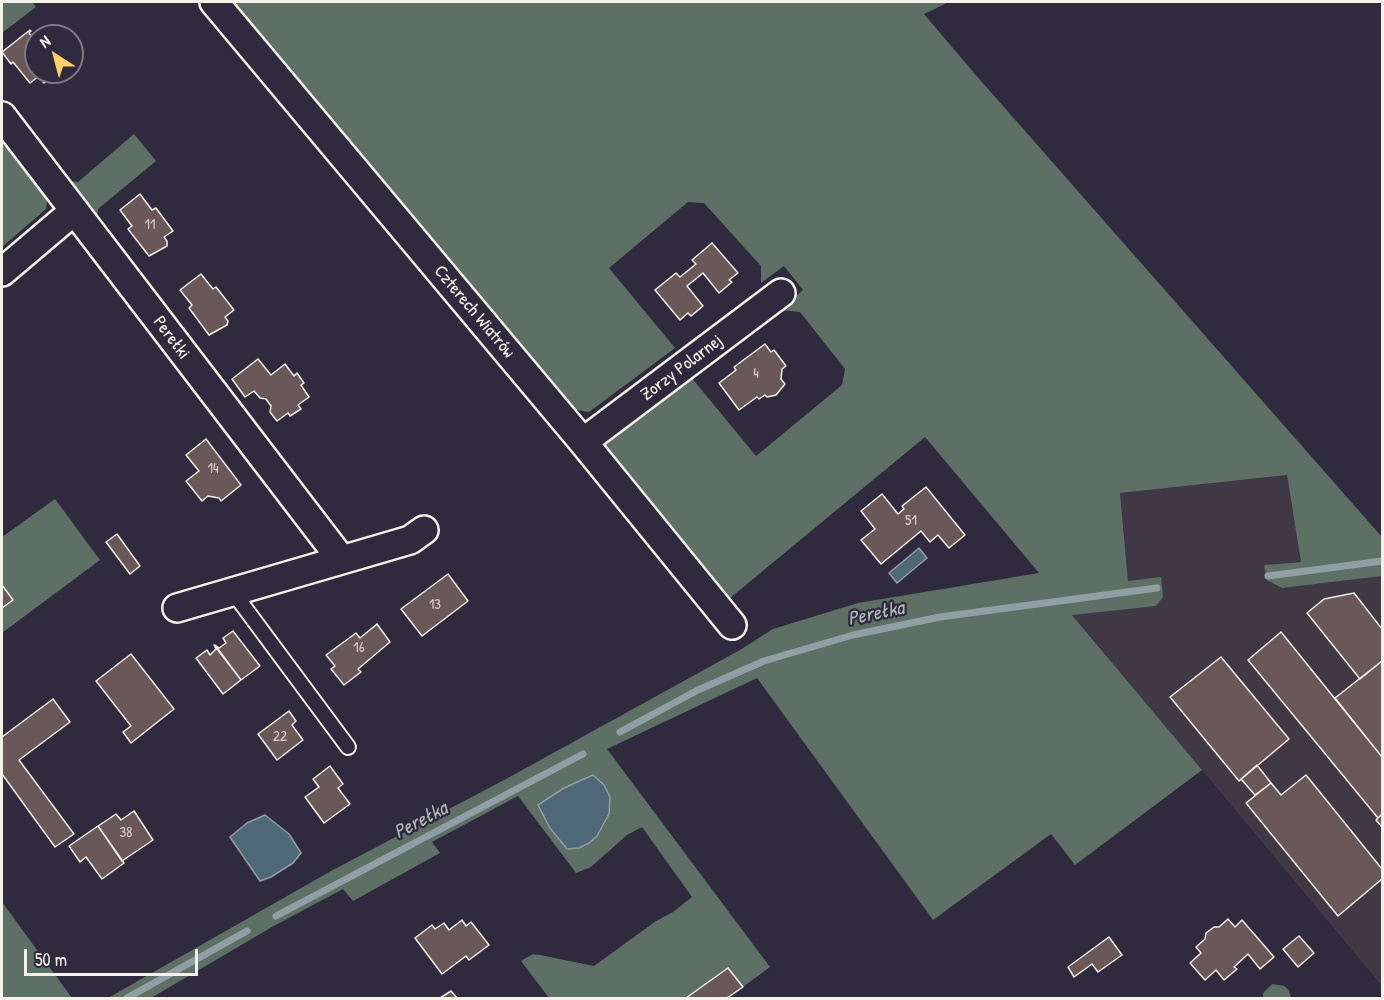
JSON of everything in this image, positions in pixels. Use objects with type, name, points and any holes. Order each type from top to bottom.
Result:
[{"type":"street","name":"Czterech Wiatrów","points":[[214,2],[583,442],[732,625]]},
{"type":"street","name":"Perełki","points":[[2,116],[341,559]]},
{"type":"street","points":[[2,272],[74,211]]},
{"type":"street","name":"Zorzy Polarnej","points":[[583,442],[781,293]]},
{"type":"street","points":[[177,608],[410,540],[424,531]]},
{"type":"lane","points":[[234,592],[348,747]]},
{"type":"shaded area","points":[[1287,475],[1301,562],[1264,565],[1282,588],[1382,576],[1382,986],[1072,614],[1156,606],[1128,581],[1120,493]]},
{"type":"green space","points":[[2,2],[32,2],[36,7],[2,33]]},
{"type":"green space","points":[[223,2],[949,2],[924,14],[1382,537],[1382,576],[1282,588],[1267,580],[1264,565],[1301,562],[1287,475],[1120,493],[1128,581],[1161,577],[1163,597],[1156,606],[1072,615],[1202,770],[1075,865],[1051,834],[933,920],[757,678],[607,749],[770,967],[743,987],[728,968],[686,998],[549,998],[521,961],[533,954],[594,966],[692,897],[642,827],[627,835],[591,867],[576,873],[518,796],[432,842],[440,853],[353,901],[343,889],[272,927],[151,998],[108,998],[331,871],[506,779],[740,650],[773,629],[858,603],[1039,573],[925,437],[724,603],[602,452],[604,442],[691,377],[756,456],[842,385],[845,369],[800,312],[780,310],[803,290],[784,266],[761,283],[761,266],[704,203],[688,202],[609,268],[675,348],[589,412],[563,408]]},
{"type":"green space","points":[[2,133],[48,194],[46,209],[2,247]]},
{"type":"green space","points":[[134,134],[156,161],[98,209],[98,219],[64,180],[78,182]]},
{"type":"green space","points":[[55,499],[100,560],[2,633],[2,537]]},
{"type":"green space","points":[[2,902],[72,998],[2,998]]},
{"type":"green space","points":[[1272,984],[1284,986],[1289,990],[1291,998],[1263,998],[1263,993]]},
{"type":"water","points":[[919,548],[927,558],[897,583],[889,573]]},
{"type":"water","points":[[593,775],[604,785],[610,797],[609,814],[597,836],[589,843],[579,848],[567,849],[550,828],[538,805],[564,788]]},
{"type":"water","points":[[265,815],[289,834],[301,853],[293,863],[260,881],[230,837],[247,823]]},
{"type":"building","points":[[24,35],[24,76],[13,62],[11,64],[2,52]]},
{"type":"building","points":[[140,194],[152,210],[156,208],[173,231],[164,237],[167,246],[149,256],[128,229],[132,226],[120,210]]},
{"type":"building","points":[[712,243],[738,273],[729,280],[732,282],[719,293],[703,273],[687,286],[703,306],[691,316],[688,313],[680,320],[655,290],[676,273],[680,277],[696,264],[692,260]]},
{"type":"building","points":[[201,274],[213,289],[216,287],[234,310],[225,317],[228,321],[227,325],[209,335],[189,308],[192,305],[180,290]]},
{"type":"building","points":[[765,344],[771,352],[774,350],[786,366],[782,369],[781,379],[785,384],[776,395],[767,397],[765,395],[759,399],[757,397],[739,410],[719,383],[736,370],[734,367]]},
{"type":"building","points":[[258,359],[271,375],[285,364],[294,376],[297,373],[309,397],[298,405],[301,409],[290,416],[288,413],[277,421],[270,412],[271,406],[266,399],[260,398],[254,391],[245,397],[232,379]]},
{"type":"building","points":[[206,439],[241,485],[221,501],[219,498],[208,496],[202,501],[186,481],[199,471],[186,455]]},
{"type":"building","points":[[926,487],[965,535],[949,548],[938,535],[930,542],[921,531],[881,564],[861,540],[875,529],[861,511],[882,494],[898,514],[904,509],[902,506]]},
{"type":"building","points":[[117,534],[140,566],[130,574],[106,542]]},
{"type":"building","points":[[448,574],[468,601],[422,636],[401,609]]},
{"type":"building","points":[[2,585],[13,600],[2,608]]},
{"type":"building","points":[[1354,593],[1382,629],[1382,661],[1360,679],[1307,613],[1324,599]]},
{"type":"building","points":[[377,624],[390,642],[358,669],[361,672],[344,685],[331,669],[335,666],[326,655],[356,633],[360,638]]},
{"type":"building","points":[[233,631],[260,666],[241,680],[215,645],[219,648],[226,643],[223,638]]},
{"type":"building","points":[[1281,632],[1382,757],[1382,814],[1378,818],[1248,660]]},
{"type":"building","points":[[214,645],[241,680],[223,694],[196,658],[207,650],[210,655],[216,649]]},
{"type":"building","points":[[131,654],[174,709],[131,743],[123,732],[131,726],[96,681]]},
{"type":"building","points":[[1221,657],[1289,739],[1239,781],[1170,697]]},
{"type":"building","points":[[1382,661],[1382,757],[1335,698]]},
{"type":"building","points":[[53,699],[70,722],[19,760],[74,834],[55,847],[2,774],[2,737]]},
{"type":"building","points":[[289,711],[296,721],[292,725],[303,740],[277,760],[258,734]]},
{"type":"building","points":[[1257,765],[1271,783],[1255,795],[1241,779]]},
{"type":"building","points":[[330,766],[343,784],[338,788],[350,804],[324,823],[305,797],[319,787],[313,779]]},
{"type":"building","points":[[1306,775],[1382,869],[1382,879],[1338,916],[1246,803],[1271,783],[1281,795]]},
{"type":"building","points":[[134,811],[153,840],[122,861],[98,826],[116,814],[121,820]]},
{"type":"building","points":[[1382,814],[1382,827],[1376,820]]},
{"type":"building","points":[[98,826],[124,863],[102,879],[86,857],[80,862],[69,846]]},
{"type":"building","points":[[1228,919],[1235,927],[1242,920],[1274,957],[1260,969],[1248,954],[1234,967],[1237,969],[1224,980],[1216,970],[1205,980],[1190,963],[1201,953],[1196,947],[1205,939],[1206,933],[1214,927],[1219,927]]},
{"type":"building","points":[[462,920],[466,926],[471,922],[489,945],[469,960],[466,956],[442,974],[415,938],[432,925],[435,929],[444,923],[449,930]]},
{"type":"building","points":[[1299,936],[1314,953],[1298,967],[1283,949]]},
{"type":"building","points":[[1109,937],[1122,955],[1098,972],[1092,964],[1074,977],[1068,967]]},
{"type":"building","points":[[728,968],[743,987],[727,998],[686,998]]},
{"type":"building","points":[[451,991],[457,998],[440,998]]},
{"type":"waterway","name":"Perełka","points":[[1268,576],[1382,561]]},
{"type":"waterway","name":"Perełka","points":[[620,732],[698,690],[764,661],[853,635],[940,617],[1157,588]]},
{"type":"waterway","name":"Perełka","points":[[276,916],[583,754]]},
{"type":"waterway","name":"Perełka","points":[[127,998],[247,931]]}]
